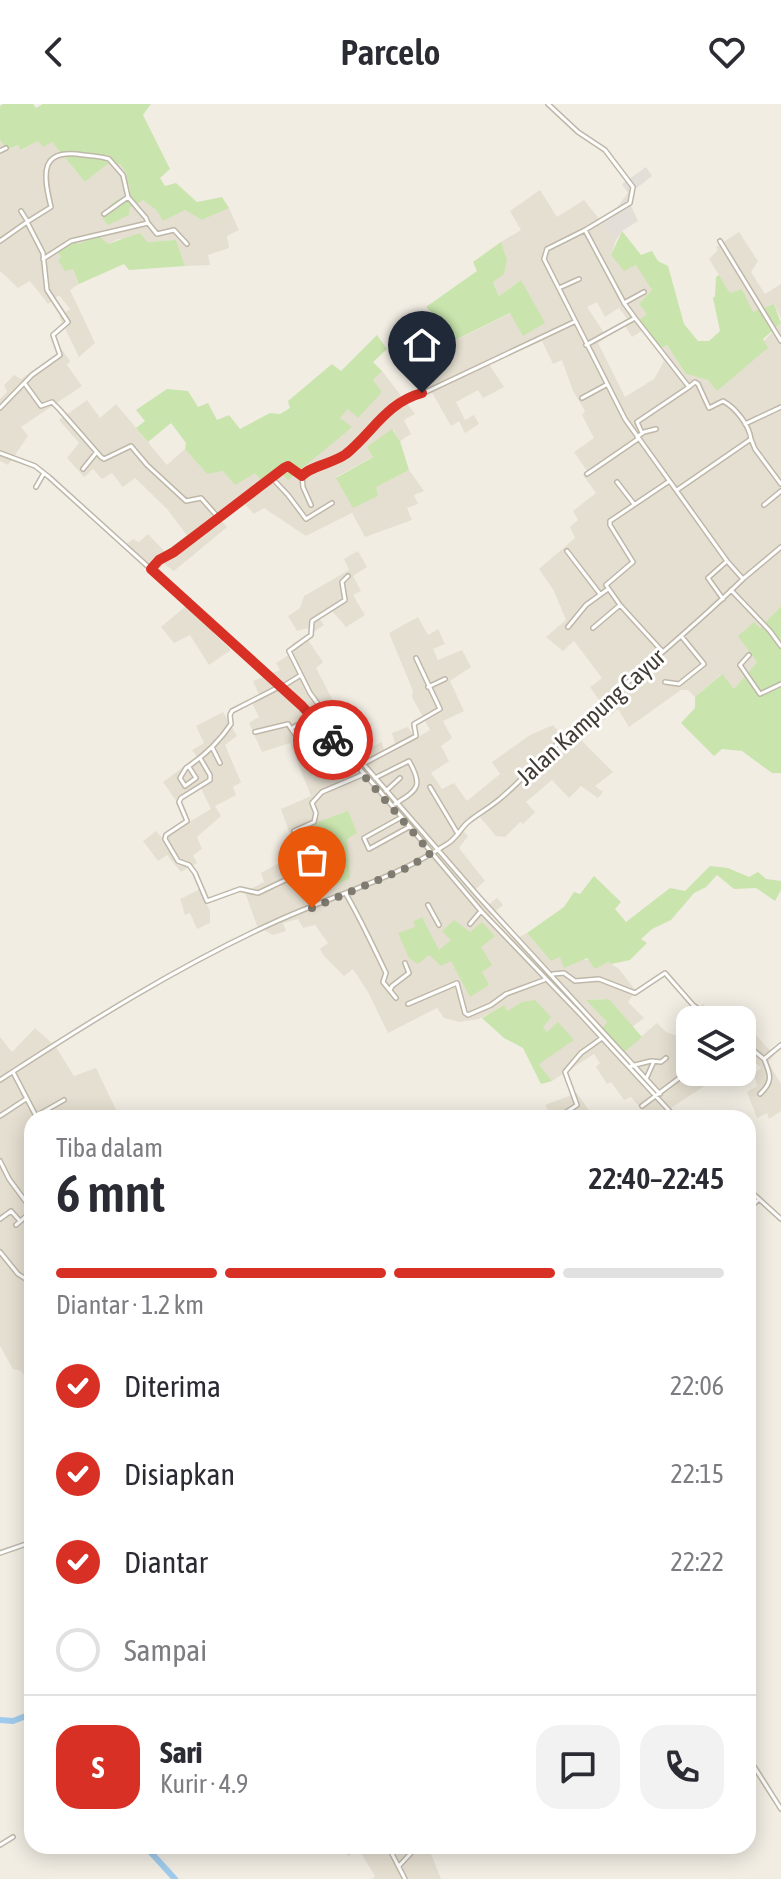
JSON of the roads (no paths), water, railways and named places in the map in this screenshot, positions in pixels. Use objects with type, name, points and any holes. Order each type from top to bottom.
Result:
[{"type":"street","points":[[548,104],[578,132],[605,150],[633,187],[631,201],[544,253],[544,259],[606,385],[638,438],[743,579]]},
{"type":"street","points":[[0,151],[6,148]]},
{"type":"street","points":[[0,241],[51,207],[46,179],[50,160],[56,154],[69,153],[109,159],[123,175],[128,197],[157,234],[174,230],[187,244]]},
{"type":"street","points":[[104,214],[128,197]]},
{"type":"street","points":[[0,408],[32,375],[60,355],[53,335],[68,322],[47,290],[43,259],[21,211]]},
{"type":"street","points":[[43,259],[71,241],[148,223]]},
{"type":"street","points":[[585,230],[624,303],[689,387]]},
{"type":"street","points":[[720,241],[781,340]]},
{"type":"street","points":[[559,288],[579,279]]},
{"type":"street","points":[[624,303],[644,292]]},
{"type":"street","points":[[586,345],[635,318]]},
{"type":"street","points":[[302,476],[308,470],[324,467],[346,454],[378,423],[382,414],[394,407],[574,322]]},
{"type":"street","points":[[642,433],[637,422],[695,382],[709,408],[726,401],[745,424],[755,449],[781,484]]},
{"type":"street","points":[[25,384],[41,406],[52,402],[104,459],[131,446],[185,501],[201,498],[217,516]]},
{"type":"street","points":[[582,398],[606,385]]},
{"type":"street","points":[[745,424],[781,407]]},
{"type":"street","points":[[587,474],[642,433],[656,429]]},
{"type":"street","points":[[676,491],[751,439]]},
{"type":"street","points":[[0,453],[35,466],[44,473],[154,567],[312,717],[603,1038],[646,1079],[658,1096]]},
{"type":"street","points":[[83,469],[96,453]]},
{"type":"street","points":[[154,567],[217,516],[287,466],[302,476]]},
{"type":"street","points":[[36,487],[44,473]]},
{"type":"street","points":[[302,476],[311,505]]},
{"type":"street","points":[[271,477],[306,519],[332,503]]},
{"type":"street","points":[[617,482],[634,504]]},
{"type":"street","points":[[662,651],[620,605],[608,589],[607,582],[633,562],[610,523],[669,482]]},
{"type":"street","points":[[764,505],[781,491]]},
{"type":"street","name":"Jalan Kampung Cayur","points":[[0,1080],[179,970],[276,921],[411,866],[449,843],[464,825],[503,797],[553,748],[781,547]]},
{"type":"street","points":[[567,551],[600,594]]},
{"type":"street","points":[[723,599],[708,578],[727,561]]},
{"type":"street","points":[[348,576],[342,582],[345,600],[312,621],[311,635],[289,651],[301,675],[332,726],[386,791],[409,827],[434,851],[481,911],[548,977],[669,1110]]},
{"type":"street","points":[[568,627],[586,605],[608,589]]},
{"type":"street","points":[[731,590],[781,646]]},
{"type":"street","points":[[593,628],[620,605]]},
{"type":"street","points":[[665,682],[679,684],[704,664],[682,637]]},
{"type":"street","points":[[749,655],[740,665],[760,694],[781,684]]},
{"type":"street","points":[[363,764],[416,736],[414,724],[440,709],[416,658]]},
{"type":"street","points":[[189,767],[196,778],[185,786],[180,777],[189,767],[212,747],[231,724],[232,711],[301,675]]},
{"type":"street","points":[[428,687],[445,679]]},
{"type":"street","points":[[292,728],[312,717]]},
{"type":"street","points":[[255,732],[287,724],[298,739],[325,731]]},
{"type":"street","points":[[212,747],[220,763]]},
{"type":"street","points":[[200,758],[210,780],[181,798],[179,802],[187,821],[166,835],[165,841],[178,861],[189,865],[195,873],[207,901],[240,889],[258,893],[298,874],[307,885],[312,908]]},
{"type":"street","points":[[375,778],[409,761],[417,778],[417,787],[394,805]]},
{"type":"street","points":[[294,831],[314,822],[316,813],[312,803],[320,794],[364,774]]},
{"type":"street","points":[[386,791],[400,778]]},
{"type":"street","points":[[430,787],[458,834]]},
{"type":"street","points":[[401,817],[364,838],[369,849],[409,827]]},
{"type":"street","points":[[346,894],[386,973],[383,981],[396,998]]},
{"type":"street","points":[[428,905],[439,925]]},
{"type":"street","points":[[470,924],[481,911]]},
{"type":"street","points":[[390,990],[409,973],[405,963]]},
{"type":"street","points":[[408,1004],[457,983],[464,1011],[468,1015],[506,994],[564,973],[576,981],[599,979],[635,993],[665,973],[694,1006]]},
{"type":"street","points":[[570,1110],[577,1105],[565,1075],[566,1070],[581,1053],[603,1038]]},
{"type":"street","points":[[764,1059],[781,1045]]},
{"type":"street","points":[[756,1053],[764,1059],[771,1079],[760,1094]]},
{"type":"street","points":[[631,1066],[661,1062],[666,1058]]},
{"type":"street","points":[[646,1079],[654,1061]]},
{"type":"street","points":[[13,1072],[33,1110]]},
{"type":"street","points":[[642,1106],[676,1081]]},
{"type":"street","points":[[0,1116],[26,1099]]},
{"type":"street","points":[[48,1110],[64,1100]]},
{"type":"street","points":[[0,1161],[24,1200]]},
{"type":"street","points":[[0,1177],[6,1174]]},
{"type":"street","points":[[756,1196],[781,1219]]},
{"type":"street","points":[[756,1202],[759,1199]]},
{"type":"street","points":[[0,1219],[10,1211],[18,1223],[24,1218]]},
{"type":"street","points":[[0,1252],[24,1278]]},
{"type":"street","points":[[0,1553],[24,1545]]},
{"type":"street","points":[[756,1770],[781,1809]]},
{"type":"street","points":[[0,1845],[13,1837]]},
{"type":"street","points":[[393,1854],[405,1879]]},
{"type":"street","points":[[399,1866],[410,1854]]},
{"type":"waterway","points":[[0,1720],[13,1721],[24,1717]]},
{"type":"waterway","points":[[152,1854],[175,1879]]}]
